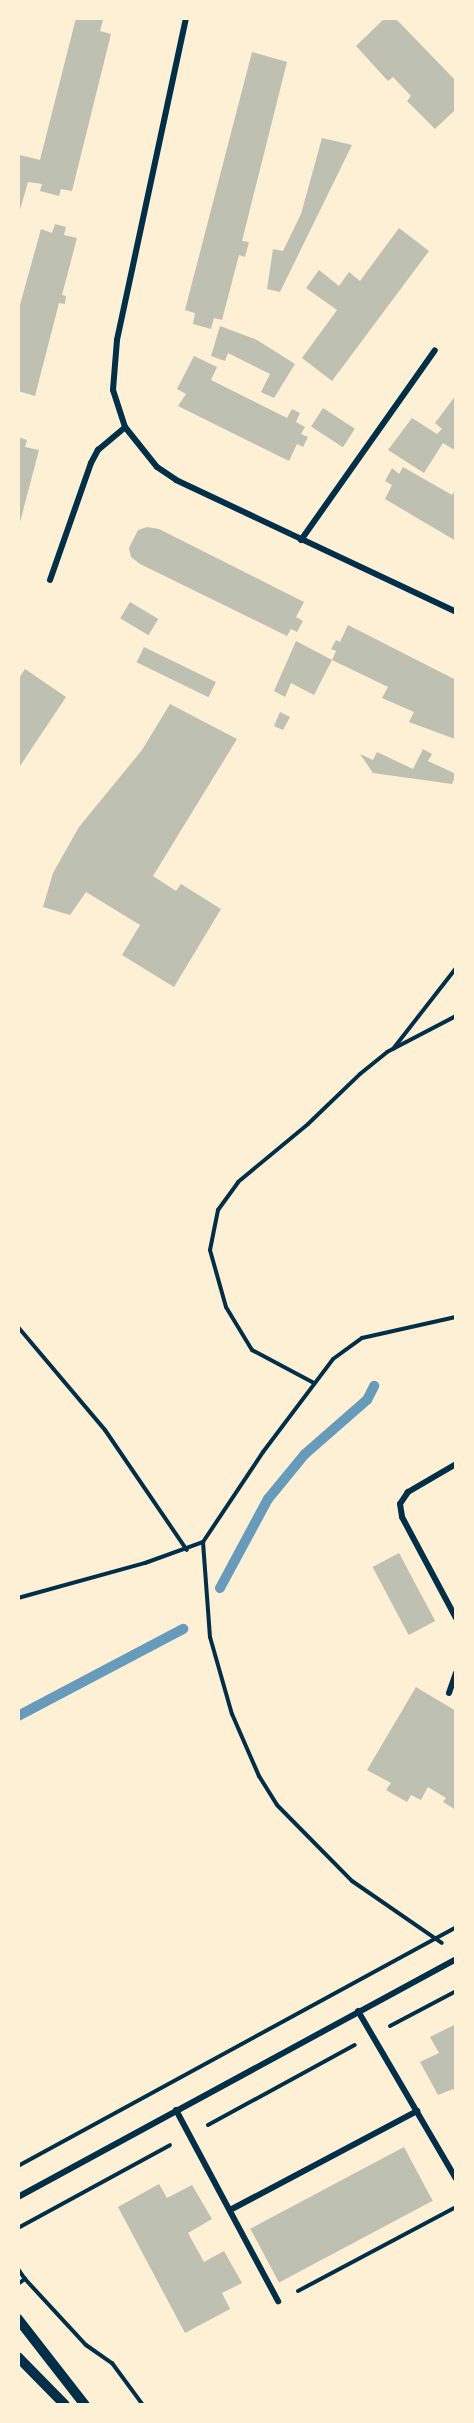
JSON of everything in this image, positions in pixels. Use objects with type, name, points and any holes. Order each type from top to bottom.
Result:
[{"type":"street","points":[[186,18],[117,339],[113,390],[125,427],[157,467],[176,480],[456,612]]},
{"type":"street","points":[[301,540],[435,350]]},
{"type":"street","points":[[50,580],[91,463],[98,450],[125,427]]},
{"type":"street","points":[[456,1464],[408,1492],[400,1504],[402,1517],[456,1618]]},
{"type":"street","points":[[449,1693],[456,1673]]},
{"type":"street","points":[[18,2197],[455,1959]]},
{"type":"street","points":[[358,2011],[456,2179]]},
{"type":"street","points":[[176,2110],[278,2301]]},
{"type":"street","points":[[230,2210],[417,2111]]},
{"type":"street","points":[[18,2319],[85,2405]]},
{"type":"street","points":[[18,2357],[65,2405]]},
{"type":"path","points":[[314,1383],[252,1350],[219,1289],[211,1236],[218,1210],[238,1182],[392,1049],[456,968]]},
{"type":"path","points":[[392,1049],[456,1016]]},
{"type":"path","points":[[18,1598],[187,1550],[203,1542],[333,1359],[362,1338],[456,1317]]},
{"type":"path","points":[[18,1327],[105,1430],[187,1550]]},
{"type":"path","points":[[203,1542],[210,1637],[232,1714],[259,1776],[277,1805],[352,1881],[436,1939],[455,1959]]},
{"type":"path","points":[[18,2166],[456,1927]]},
{"type":"path","points":[[18,2229],[456,1991]]},
{"type":"path","points":[[278,2301],[456,2207]]},
{"type":"path","points":[[18,2270],[86,2345],[112,2363],[143,2405]]},
{"type":"path","points":[[18,2284],[25,2279]]},
{"type":"building","points":[[76,18],[103,20],[100,31],[111,34],[72,191],[61,189],[59,196],[40,191],[42,184],[28,182],[18,217],[20,155],[40,160]]},
{"type":"building","points":[[385,18],[395,18],[456,81],[456,109],[435,129],[407,101],[411,96],[393,77],[388,81],[356,46]]},
{"type":"building","points":[[252,52],[287,62],[242,241],[249,242],[245,257],[239,255],[222,320],[214,318],[211,329],[193,324],[195,313],[185,310]]},
{"type":"building","points":[[322,138],[352,145],[280,292],[267,289],[273,249],[283,251],[301,214]]},
{"type":"building","points":[[55,224],[66,227],[64,235],[77,238],[62,295],[66,296],[65,304],[59,303],[35,396],[18,391],[18,312],[41,229],[52,233]]},
{"type":"building","points":[[399,228],[429,251],[332,381],[302,358],[337,310],[306,288],[319,270],[339,286],[349,272],[360,281]]},
{"type":"building","points":[[220,326],[257,340],[295,364],[274,398],[261,392],[270,374],[228,353],[225,361],[211,356]]},
{"type":"building","points":[[194,356],[217,367],[211,380],[287,418],[292,409],[300,413],[296,422],[305,427],[301,434],[308,437],[303,447],[297,444],[289,461],[178,406],[186,394],[177,389]]},
{"type":"building","points":[[456,395],[456,451],[443,443],[424,473],[388,450],[412,418],[437,434],[442,429],[435,423]]},
{"type":"building","points":[[323,408],[355,429],[343,447],[311,426]]},
{"type":"building","points":[[18,437],[27,440],[25,447],[39,450],[19,526]]},
{"type":"building","points":[[403,467],[452,495],[456,489],[456,541],[385,499],[392,485],[385,481],[392,468],[399,474]]},
{"type":"building","points":[[147,527],[159,529],[304,602],[296,617],[303,621],[297,632],[291,629],[287,636],[140,564],[131,557],[129,548],[138,530]]},
{"type":"building","points":[[130,602],[158,619],[149,635],[120,618]]},
{"type":"building","points":[[348,625],[456,680],[455,739],[409,722],[414,712],[382,698],[388,687],[332,660],[336,651],[331,649],[336,640],[340,642]]},
{"type":"building","points":[[296,641],[332,660],[314,695],[291,683],[285,697],[274,691]]},
{"type":"building","points":[[144,647],[216,682],[208,697],[137,662]]},
{"type":"building","points":[[25,669],[66,697],[18,769],[18,680]]},
{"type":"building","points":[[170,704],[237,739],[153,876],[176,891],[181,884],[221,909],[174,987],[122,955],[140,925],[86,892],[70,915],[43,907],[53,873],[79,827],[142,750]]},
{"type":"building","points":[[280,712],[290,717],[283,730],[274,726]]},
{"type":"building","points":[[423,749],[432,754],[428,761],[456,774],[452,784],[373,773],[360,754],[373,760],[377,752],[413,769]]},
{"type":"building","points":[[399,1553],[435,1621],[409,1635],[373,1567]]},
{"type":"building","points":[[416,1687],[456,1711],[456,1810],[443,1802],[446,1798],[428,1787],[421,1800],[411,1795],[407,1802],[386,1790],[391,1783],[367,1770]]},
{"type":"building","points":[[456,2024],[456,2095],[453,2089],[438,2095],[420,2062],[439,2053],[430,2037]]},
{"type":"building","points":[[404,2147],[433,2201],[279,2283],[250,2229]]},
{"type":"building","points":[[159,2184],[167,2198],[192,2185],[212,2219],[188,2233],[204,2262],[224,2251],[242,2283],[222,2293],[230,2309],[185,2333],[118,2207]]},
{"type":"waterway","points":[[220,1588],[268,1499],[305,1454],[367,1400],[374,1386]]},
{"type":"waterway","points":[[18,1716],[183,1629]]}]
